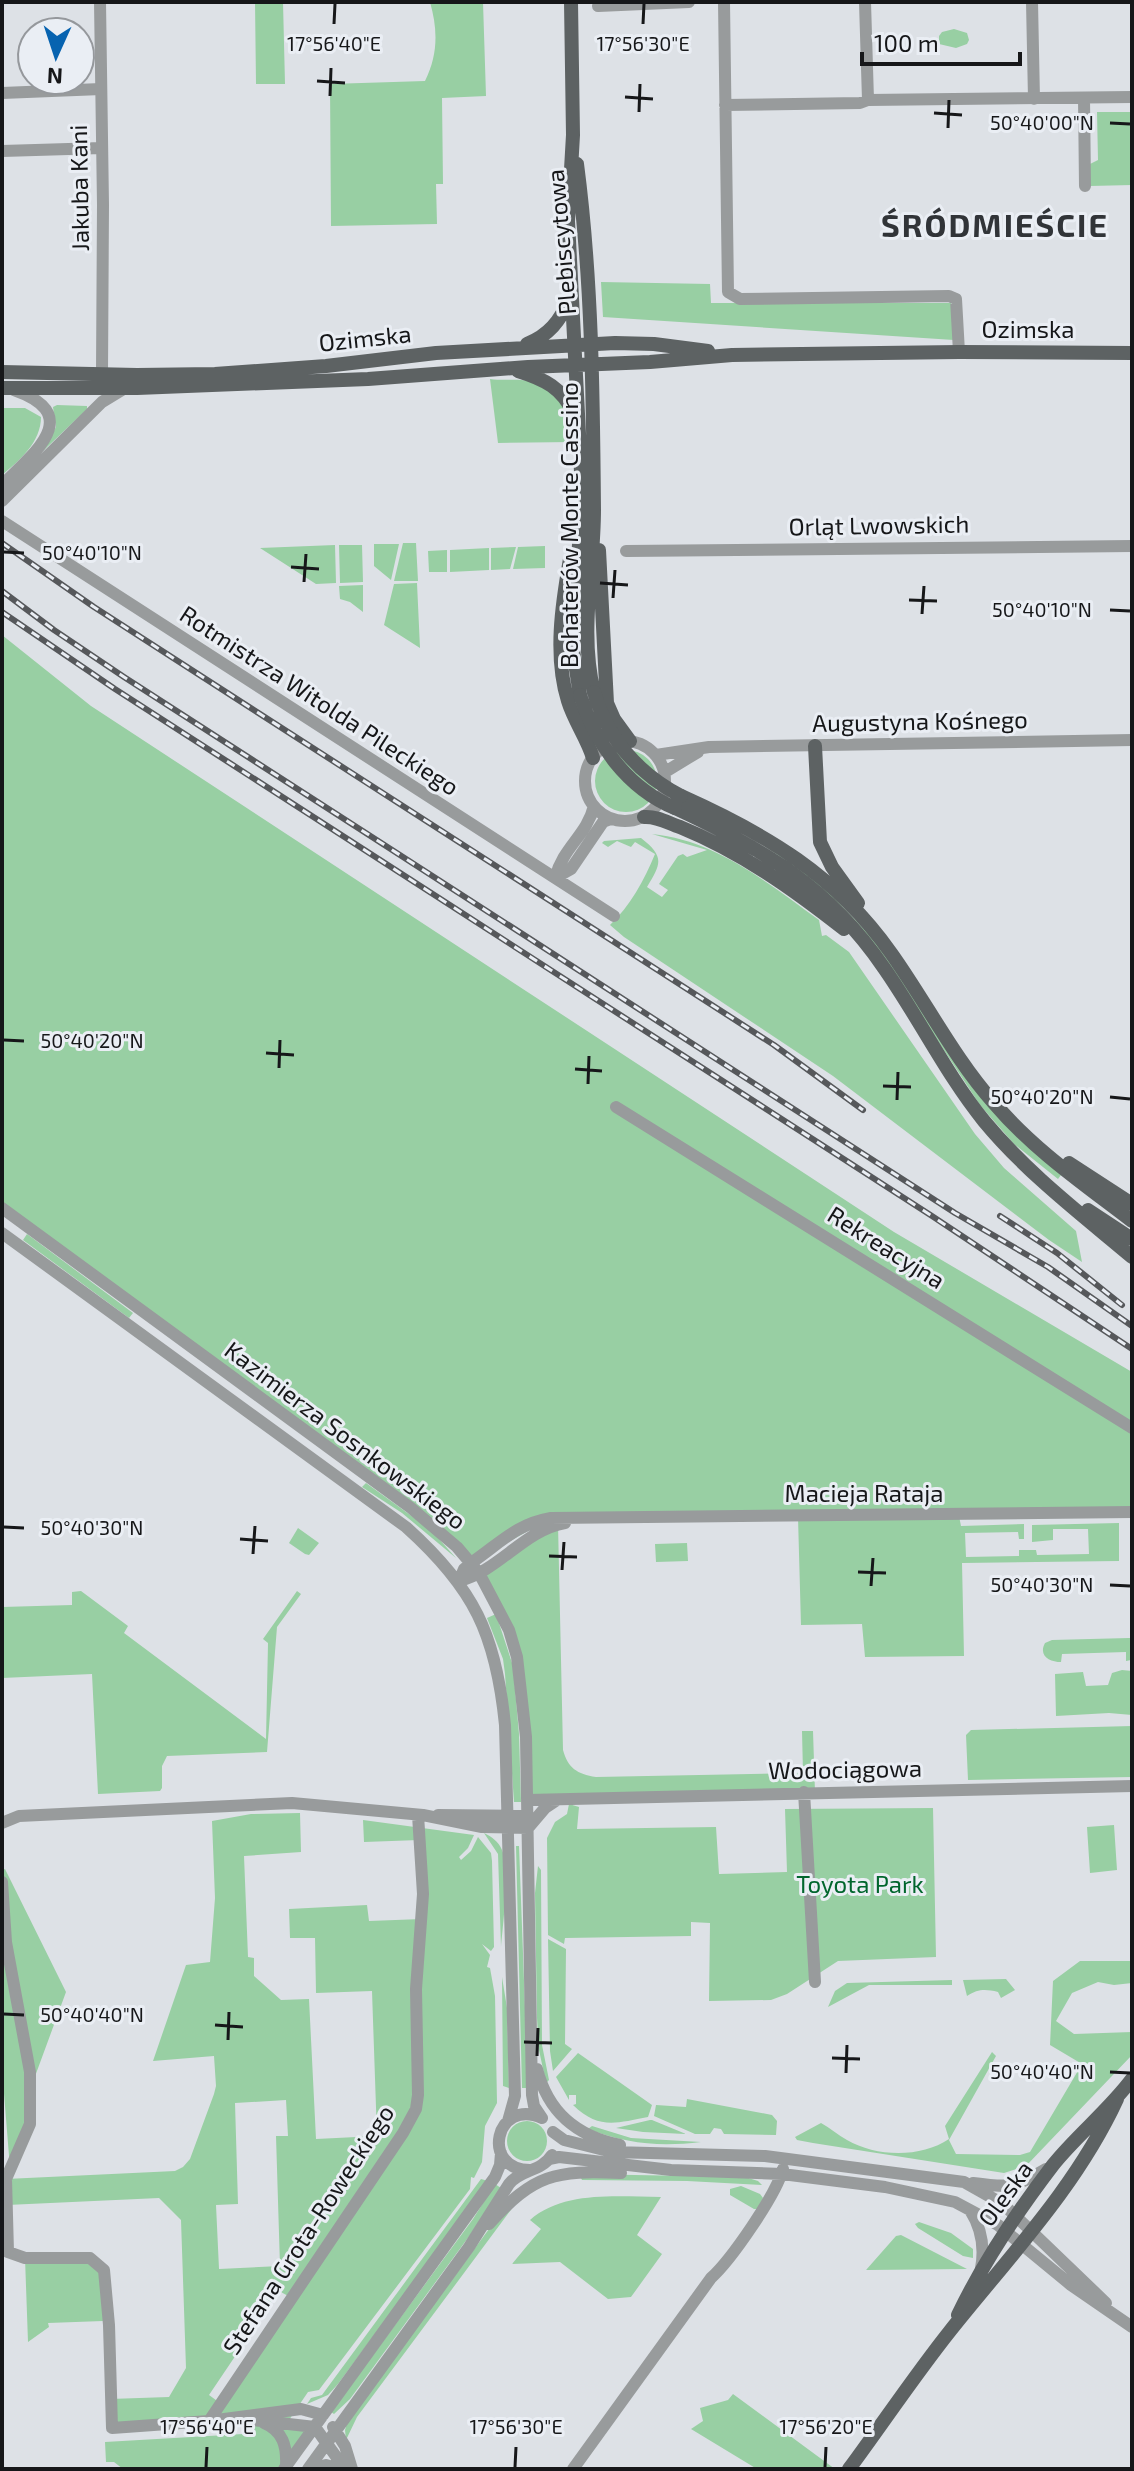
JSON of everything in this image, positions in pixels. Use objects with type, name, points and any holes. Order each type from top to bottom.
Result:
[{"type":"main road","name":"Plebiscytowa","points":[[571,2],[573,135],[568,221],[573,345]]},
{"type":"main road","name":"Plebiscytowa","points":[[573,135],[589,272],[592,344]]},
{"type":"main road","points":[[515,348],[536,340],[552,329],[560,320],[571,296]]},
{"type":"main road","name":"Ozimska","points":[[2,372],[170,375],[253,372],[592,344],[654,344],[732,355]]},
{"type":"main road","name":"Bohaterów Monte Cassino","points":[[592,344],[587,694],[630,758],[678,802],[783,865],[825,899],[870,948],[983,1120],[1062,1197]]},
{"type":"main road","name":"Bohaterów Monte Cassino","points":[[573,345],[588,511]]},
{"type":"main road","name":"Ozimska","points":[[5,387],[125,388],[368,379],[732,355],[1132,353]]},
{"type":"main road","points":[[509,368],[540,378],[557,388],[569,402],[578,422]]},
{"type":"main road","points":[[588,511],[601,564],[606,693],[614,719],[630,741]]},
{"type":"main road","points":[[588,511],[563,603],[561,642],[567,700],[593,758]]},
{"type":"main road","points":[[815,746],[820,842],[832,867],[857,901],[864,918]]},
{"type":"main road","name":"Bohaterów Monte Cassino","points":[[678,802],[750,828],[793,855],[830,884],[864,918],[891,953],[979,1086],[1028,1139]]},
{"type":"main road","points":[[644,817],[657,818],[701,835],[759,865],[870,948]]},
{"type":"main road","points":[[1028,1139],[1132,1204]]},
{"type":"main road","points":[[1028,1139],[1132,1221]]},
{"type":"main road","points":[[1062,1197],[1097,1215],[1132,1239]]},
{"type":"main road","points":[[1062,1197],[1132,1257]]},
{"type":"main road","name":"Oleska","points":[[951,2330],[981,2269],[1016,2216],[1053,2166],[1132,2079]]},
{"type":"main road","name":"Oleska","points":[[849,2469],[951,2330],[1032,2231],[1104,2128],[1117,2099]]},
{"type":"street","name":"Jakuba Kani","points":[[100,2],[102,373]]},
{"type":"street","points":[[598,6],[689,2]]},
{"type":"street","points":[[724,2],[728,292],[740,299],[949,296],[956,299],[959,352]]},
{"type":"street","points":[[865,2],[868,100]]},
{"type":"street","points":[[1032,3],[1034,99]]},
{"type":"street","points":[[2,93],[101,89]]},
{"type":"street","points":[[725,105],[1132,97]]},
{"type":"street","points":[[1084,98],[1085,186]]},
{"type":"street","points":[[2,151],[102,148]]},
{"type":"street","points":[[2,485],[40,446],[49,430],[49,418],[43,404],[36,398],[5,387]]},
{"type":"street","points":[[2,501],[102,402],[125,388]]},
{"type":"street","points":[[2,515],[6,524]]},
{"type":"street","name":"Rotmistrza Witolda Pileckiego","points":[[6,524],[614,916]]},
{"type":"street","name":"Orląt Lwowskich","points":[[626,551],[1132,546]]},
{"type":"street","name":"Augustyna Kośnego","points":[[656,755],[709,747],[1132,740]]},
{"type":"street","points":[[555,878],[571,869],[603,822],[644,817],[655,809],[662,798],[666,785],[665,772],[656,755],[640,744],[630,741],[614,743],[593,758],[586,787],[594,806],[611,819]]},
{"type":"street","name":"Augustyna Kośnego","points":[[665,772],[709,747]]},
{"type":"street","points":[[555,878],[559,860],[584,828],[594,806]]},
{"type":"street","name":"Rekreacyjna","points":[[616,1107],[1132,1428]]},
{"type":"street","name":"Kazimierza Sosnkowskiego","points":[[2,1208],[411,1508],[448,1539],[475,1568],[509,1630],[517,1657],[526,1737],[533,2101],[542,2118]]},
{"type":"street","name":"Kazimierza Sosnkowskiego","points":[[2,1233],[406,1527],[439,1557],[459,1581],[483,1624],[498,1666],[505,1725],[515,2096],[508,2121]]},
{"type":"street","name":"Macieja Rataja","points":[[459,1581],[464,1569],[475,1568],[527,1523],[551,1518],[1132,1512]]},
{"type":"street","name":"Wodociągowa","points":[[528,1800],[1132,1786]]},
{"type":"street","points":[[804,1792],[815,1982]]},
{"type":"street","points":[[2,1823],[19,1816],[292,1803],[420,1815],[482,1827],[528,1822],[560,1799]]},
{"type":"street","name":"Stefana Grota-Roweckiego","points":[[209,2421],[403,2133],[416,2109],[416,1989],[423,1894],[420,1815]]},
{"type":"street","points":[[2,1882],[6,1942],[30,2072],[30,2124],[6,2168],[8,2252],[25,2258],[90,2258],[104,2270],[112,2428],[230,2419],[301,2409],[323,2415]]},
{"type":"street","points":[[533,2040],[548,2100],[567,2123],[592,2137],[651,2151]]},
{"type":"street","points":[[285,2467],[495,2177],[500,2165],[499,2138],[508,2121],[521,2114],[542,2118],[564,2140],[612,2152],[728,2153],[784,2158],[998,2187],[1016,2185],[1053,2166]]},
{"type":"street","points":[[310,2469],[469,2247],[509,2184],[516,2175],[542,2166],[549,2159],[555,2148],[553,2132]]},
{"type":"street","points":[[501,2153],[513,2167],[530,2170]]},
{"type":"street","points":[[549,2159],[573,2158],[671,2170],[782,2174],[906,2190],[946,2199],[968,2207],[1006,2231],[1071,2285],[1132,2327]]},
{"type":"street","points":[[573,2469],[750,2227],[782,2174],[784,2158]]},
{"type":"street","points":[[469,2247],[514,2197],[547,2179],[572,2172],[671,2170]]},
{"type":"street","points":[[964,2182],[1003,2204],[1116,2314]]},
{"type":"street","points":[[968,2207],[981,2235],[981,2269]]},
{"type":"street","points":[[310,2469],[323,2465],[343,2469],[323,2415]]},
{"type":"street","points":[[230,2419],[315,2427],[332,2436],[352,2469]]},
{"type":"street","points":[[257,2420],[273,2427],[281,2437],[287,2450],[285,2467]]},
{"type":"green space","points":[[255,2],[283,2],[285,84],[256,84]]},
{"type":"green space","points":[[430,2],[483,2],[486,96],[442,98],[443,184],[436,184],[437,224],[331,226],[330,84],[425,81],[435,42]]},
{"type":"green space","points":[[954,29],[967,33],[967,44],[956,48],[939,44],[942,32]]},
{"type":"green space","points":[[1097,112],[1132,112],[1132,185],[1090,186],[1090,164],[1098,160]]},
{"type":"green space","points":[[601,282],[710,284],[711,303],[951,303],[954,340],[603,317]]},
{"type":"green space","points":[[490,379],[529,381],[551,391],[566,414],[573,442],[498,443]]},
{"type":"green space","points":[[87,406],[87,409],[43,451],[56,427],[53,407]]},
{"type":"green space","points":[[2,408],[25,408],[41,417],[33,442],[2,475]]},
{"type":"green space","points":[[403,543],[416,543],[418,581],[394,581]]},
{"type":"green space","points":[[374,544],[399,544],[391,580],[374,566]]},
{"type":"green space","points":[[335,545],[336,583],[316,584],[260,548]]},
{"type":"green space","points":[[339,545],[362,545],[363,582],[340,583]]},
{"type":"green space","points":[[545,546],[545,568],[513,569],[518,547]]},
{"type":"green space","points":[[516,547],[510,569],[491,570],[491,548]]},
{"type":"green space","points":[[489,548],[489,570],[450,572],[450,550]]},
{"type":"green space","points":[[447,550],[447,572],[429,572],[428,551]]},
{"type":"green space","points":[[417,583],[420,648],[384,625],[394,584]]},
{"type":"green space","points":[[363,585],[363,612],[340,599],[339,586]]},
{"type":"green space","points":[[2,635],[91,706],[894,1232],[1132,1372],[1132,1512],[959,1516],[961,1526],[1024,1524],[1024,1539],[1019,1539],[1018,1532],[965,1533],[966,1557],[1019,1556],[1019,1550],[1036,1550],[1037,1555],[1089,1554],[1088,1529],[1053,1529],[1053,1540],[1032,1542],[1032,1525],[1119,1523],[1119,1561],[962,1563],[964,1656],[865,1657],[862,1624],[801,1625],[798,1517],[551,1518],[471,1563],[457,1547],[2,1208]]},
{"type":"green space","points":[[626,750],[648,759],[657,781],[648,803],[626,812],[604,803],[595,781],[604,759]]},
{"type":"green space","points":[[652,834],[676,838],[720,854],[819,920],[822,936],[826,935],[849,952],[975,1134],[1004,1168],[1076,1231],[1082,1262],[833,1076],[610,925],[636,892],[655,854],[635,842],[631,847],[617,841],[608,847],[602,843],[604,841],[641,838],[648,844],[657,855],[658,866],[647,887],[662,897],[668,890],[659,884],[678,856],[683,854],[687,857],[707,850]]},
{"type":"green space","points":[[765,843],[826,889],[878,944],[917,1001],[1061,1175],[1058,1179],[1014,1144],[980,1105],[901,985],[794,866],[763,845]]},
{"type":"green space","points":[[27,1234],[133,1313],[129,1318],[23,1240]]},
{"type":"green space","points":[[366,1483],[431,1530],[456,1558],[402,1513],[362,1487]]},
{"type":"green space","points":[[558,1524],[563,1750],[571,1766],[596,1777],[803,1773],[802,1731],[813,1731],[815,1792],[528,1800],[517,1657],[479,1573]]},
{"type":"green space","points":[[298,1528],[319,1543],[309,1555],[289,1543]]},
{"type":"green space","points":[[687,1543],[688,1561],[656,1562],[655,1544]]},
{"type":"green space","points":[[81,1591],[128,1626],[124,1633],[266,1739],[268,1643],[263,1639],[297,1591],[301,1594],[277,1627],[267,1752],[167,1756],[162,1766],[160,1791],[98,1794],[92,1674],[2,1678],[2,1607],[72,1605],[72,1592]]},
{"type":"green space","points":[[496,1614],[513,1666],[521,1802],[514,1802],[503,1659],[487,1618]]},
{"type":"green space","points":[[1132,1638],[1131,1660],[1126,1661],[1126,1652],[1062,1654],[1061,1662],[1049,1659],[1043,1651],[1045,1643],[1052,1640]]},
{"type":"green space","points":[[1132,1671],[1132,1715],[1056,1716],[1055,1674],[1083,1672],[1086,1686],[1108,1685],[1112,1673]]},
{"type":"green space","points":[[1132,1726],[1132,1777],[968,1780],[966,1735],[971,1730]]},
{"type":"green space","name":"Toyota Park","points":[[569,1804],[579,1807],[577,1829],[716,1827],[719,1874],[787,1872],[785,1809],[933,1808],[936,1957],[838,1961],[787,1994],[771,2000],[709,2001],[710,1923],[691,1922],[691,1936],[565,1938],[564,1944],[548,1935],[547,1838],[555,1822],[567,1814]]},
{"type":"green space","points":[[300,1813],[301,1852],[244,1856],[248,1957],[254,1958],[254,1976],[281,2000],[309,1999],[316,2139],[377,2136],[372,1991],[316,1993],[315,1938],[290,1938],[289,1909],[367,1905],[369,1921],[422,1919],[419,1840],[364,1842],[363,1820],[474,1835],[459,1857],[461,1860],[471,1851],[478,1837],[491,1853],[494,1947],[491,1951],[482,1944],[490,1955],[487,1967],[490,1968],[495,1996],[497,2103],[485,2126],[482,2162],[474,2178],[471,2177],[470,2189],[319,2390],[308,2392],[289,2420],[315,2427],[284,2469],[123,2469],[114,2462],[106,2462],[105,2442],[243,2434],[242,2419],[112,2428],[110,2399],[169,2397],[186,2368],[181,2220],[159,2198],[7,2205],[6,2179],[175,2171],[190,2159],[216,2086],[214,2056],[153,2061],[186,1965],[210,1962],[215,1898],[212,1821],[251,1814]],"holes":[[[286,2100],[288,2136],[276,2136],[280,2266],[219,2269],[216,2205],[238,2204],[235,2103]],[[279,2291],[290,2297],[220,2403],[209,2395]]]},
{"type":"green space","points":[[1114,1825],[1117,1870],[1090,1873],[1087,1827]]},
{"type":"green space","points":[[484,1833],[499,1844],[506,1870],[501,1947],[498,1854]]},
{"type":"green space","points":[[516,1846],[519,1846],[528,2088],[522,2088]]},
{"type":"green space","points":[[538,1866],[541,1870],[542,2045],[549,2080],[546,2083],[539,2050],[537,2018],[535,1893]]},
{"type":"green space","points":[[5,1869],[66,1992],[30,2090],[30,2116],[10,2168],[2,2069],[2,1870]]},
{"type":"green space","points":[[548,1939],[566,1949],[565,2044],[572,2049],[553,2071],[550,2051]]},
{"type":"green space","points":[[1080,1961],[1132,1961],[1132,1983],[1114,1985],[1098,1982],[1072,1993],[1056,2021],[1074,2034],[1132,2032],[1132,2055],[1026,2166],[1004,2173],[813,2143],[795,2137],[821,2123],[847,2140],[871,2150],[912,2152],[938,2145],[949,2139],[945,2126],[992,2052],[996,2056],[949,2140],[956,2154],[1020,2155],[1030,2152],[1082,2064],[1050,2045],[1053,1981]]},
{"type":"green space","points":[[502,1977],[507,2008],[509,2088],[503,2086]]},
{"type":"green space","points":[[1006,1979],[1015,1990],[1001,1998],[998,1992],[985,1990],[967,1996],[963,1980]]},
{"type":"green space","points":[[952,1980],[952,1985],[869,1985],[828,2007],[835,1991],[847,1983]]},
{"type":"green space","points":[[578,2053],[652,2105],[648,2117],[608,2123],[591,2118],[573,2105],[576,2104],[576,2095],[569,2095],[569,2100],[556,2077]]},
{"type":"green space","points":[[687,2099],[772,2115],[777,2121],[776,2135],[724,2134],[721,2129],[714,2128],[710,2134],[695,2134],[654,2116],[656,2105],[686,2107]]},
{"type":"green space","points":[[652,2120],[686,2134],[616,2128]]},
{"type":"green space","points":[[527,2121],[541,2127],[547,2141],[541,2155],[527,2161],[513,2155],[507,2141],[513,2127]]},
{"type":"green space","points":[[592,2126],[631,2138],[701,2142],[658,2144],[630,2141],[588,2129]]},
{"type":"green space","points":[[579,2174],[745,2177],[762,2185],[582,2180]]},
{"type":"green space","points":[[481,2179],[488,2181],[338,2384],[328,2395],[307,2404],[311,2398],[322,2395]]},
{"type":"green space","points":[[495,2184],[501,2188],[470,2235],[350,2399],[334,2414],[331,2412],[473,2219]]},
{"type":"green space","points":[[741,2186],[763,2198],[758,2209],[730,2195],[730,2189]]},
{"type":"green space","points":[[592,2197],[661,2197],[637,2235],[662,2254],[631,2297],[608,2299],[560,2262],[512,2264],[541,2229],[530,2220],[544,2210]]},
{"type":"green space","points":[[516,2203],[357,2417],[346,2440],[347,2423],[489,2229]]},
{"type":"green space","points":[[919,2222],[951,2233],[973,2249],[973,2258],[963,2256],[918,2228],[915,2224]]},
{"type":"green space","points":[[901,2235],[967,2269],[866,2270],[896,2236]]},
{"type":"green space","points":[[25,2258],[90,2258],[104,2270],[103,2321],[48,2323],[49,2327],[28,2342]]},
{"type":"green space","points":[[733,2394],[835,2469],[757,2469],[691,2429],[703,2421],[700,2408],[728,2400]]},
{"type":"railway","points":[[2,543],[94,607],[774,1045],[863,1110]]},
{"type":"railway","points":[[2,591],[124,677],[955,1213],[1048,1267],[1132,1326]]},
{"type":"railway","points":[[2,612],[115,689],[932,1216],[1132,1349]]},
{"type":"railway","points":[[1000,1216],[1057,1253],[1122,1305]]},
{"type":"district","name":"ŚRÓDMIEŚCIE","points":[[995,226]]}]
